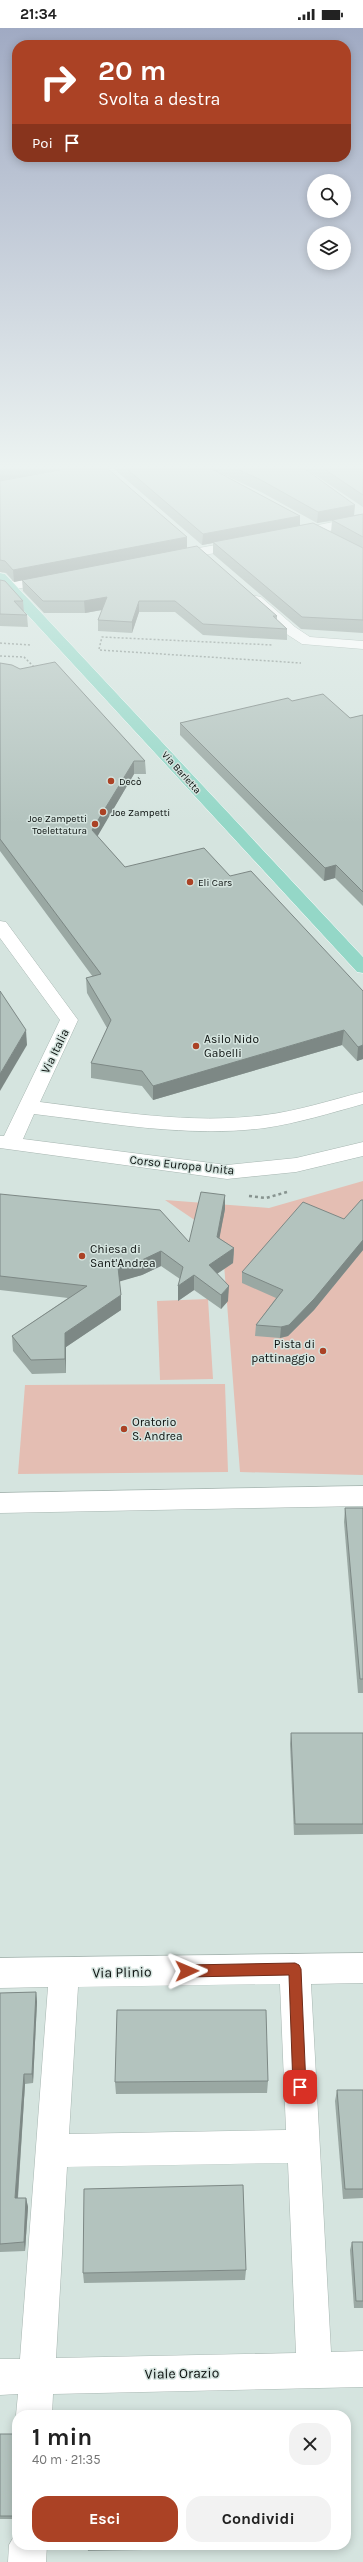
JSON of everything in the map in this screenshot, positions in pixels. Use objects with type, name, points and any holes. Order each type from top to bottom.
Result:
[{"type":"main road","name":"Via Barletta","points":[[5,588],[74,655],[363,968]]},
{"type":"street","points":[[248,593],[290,630],[307,640],[363,645]]},
{"type":"street","name":"Via Italia","points":[[0,926],[69,1020],[27,1107],[5,1143]]},
{"type":"street","points":[[27,1107],[179,1123],[228,1124],[252,1123],[306,1114],[363,1098]]},
{"type":"street","name":"Corso Europa Unita","points":[[5,1143],[226,1172],[264,1171],[326,1160],[363,1149]]},
{"type":"street","points":[[0,1502],[363,1496]]},
{"type":"street","name":"Via Plinio","points":[[0,1974],[363,1968]]},
{"type":"street","points":[[295,1969],[302,2146],[314,2370]]},
{"type":"street","points":[[34,2410],[64,1972]]},
{"type":"street","points":[[52,2151],[302,2146]]},
{"type":"street","name":"Viale Orazio","points":[[0,2377],[363,2369]]},
{"type":"street","points":[[28,2550],[28,2562]]},
{"type":"path","points":[[98,649],[102,637],[276,646]]},
{"type":"path","points":[[0,643],[74,655],[98,649]]},
{"type":"path","points":[[0,656],[24,657],[38,672],[74,655],[98,649],[308,663]]},
{"type":"shaded area","points":[[363,1181],[363,1475],[240,1472],[223,1251],[199,1223],[165,1200],[269,1208]]},
{"type":"shaded area","points":[[208,1299],[213,1379],[160,1380],[157,1301]]},
{"type":"shaded area","name":"Oratorio S. Andrea","points":[[225,1384],[228,1472],[18,1474],[25,1385]]},
{"type":"building","points":[[0,587],[11,587],[23,601],[14,601],[27,615],[0,614]]},
{"type":"building","points":[[29,587],[244,587],[277,616],[273,616],[287,629],[203,624],[175,601],[139,601],[132,622],[98,620],[107,597],[84,601],[43,601]]},
{"type":"building","points":[[267,587],[363,587],[363,620],[302,617]]},
{"type":"building","points":[[55,662],[145,761],[134,761],[92,830],[125,867],[204,848],[230,876],[251,871],[363,991],[363,1045],[358,1047],[344,1030],[153,1086],[142,1071],[91,1063],[111,1020],[86,978],[101,974],[0,839],[0,663],[12,665],[20,669]]},
{"type":"building","points":[[323,694],[350,718],[363,715],[363,892],[336,865],[325,868],[180,723],[288,698],[292,701]]},
{"type":"building","points":[[0,991],[26,1030],[0,1074]]},
{"type":"building","points":[[201,1192],[225,1195],[217,1237],[234,1248],[209,1265],[229,1286],[221,1295],[194,1275],[178,1286],[183,1267],[161,1251],[142,1260],[118,1267],[121,1295],[65,1333],[65,1359],[31,1360],[12,1336],[87,1286],[0,1276],[0,1194],[160,1210],[189,1242]]},
{"type":"building","points":[[361,1200],[363,1200],[363,1240],[314,1299],[289,1325],[281,1327],[256,1325],[283,1290],[242,1272],[303,1202],[344,1219]]},
{"type":"building","points":[[345,1508],[363,1508],[363,1679],[360,1679]]},
{"type":"building","points":[[291,1733],[363,1733],[363,1824],[295,1824]]},
{"type":"building","points":[[36,1992],[32,2074],[24,2074],[15,2198],[26,2198],[24,2242],[0,2244],[0,1993]]},
{"type":"building","points":[[117,2010],[266,2010],[268,2081],[115,2082]]},
{"type":"building","points":[[337,2090],[363,2090],[363,2189],[345,2189]]},
{"type":"building","points":[[243,2185],[246,2270],[83,2273],[84,2189]]},
{"type":"building","points":[[352,2242],[363,2242],[363,2301],[356,2301]]},
{"type":"building","points":[[0,2434],[12,2434],[12,2516],[0,2516]]},
{"type":"place","name":"Decò","points":[[111,781]]},
{"type":"place","name":"Joe Zampetti","points":[[103,812]]},
{"type":"place","name":"Joe Zampetti Toelettatura","points":[[95,824]]},
{"type":"place","name":"Eli Cars","points":[[190,882]]},
{"type":"place","name":"Asilo Nido Gabelli","points":[[196,1046]]},
{"type":"place","name":"Chiesa di Sant'Andrea","points":[[82,1256]]},
{"type":"place","name":"Pista di pattinaggio","points":[[323,1351]]},
{"type":"place","name":"Oratorio S. Andrea","points":[[124,1429]]},
{"type":"route","points":[[187,1971],[295,1969],[300,2087]]}]
